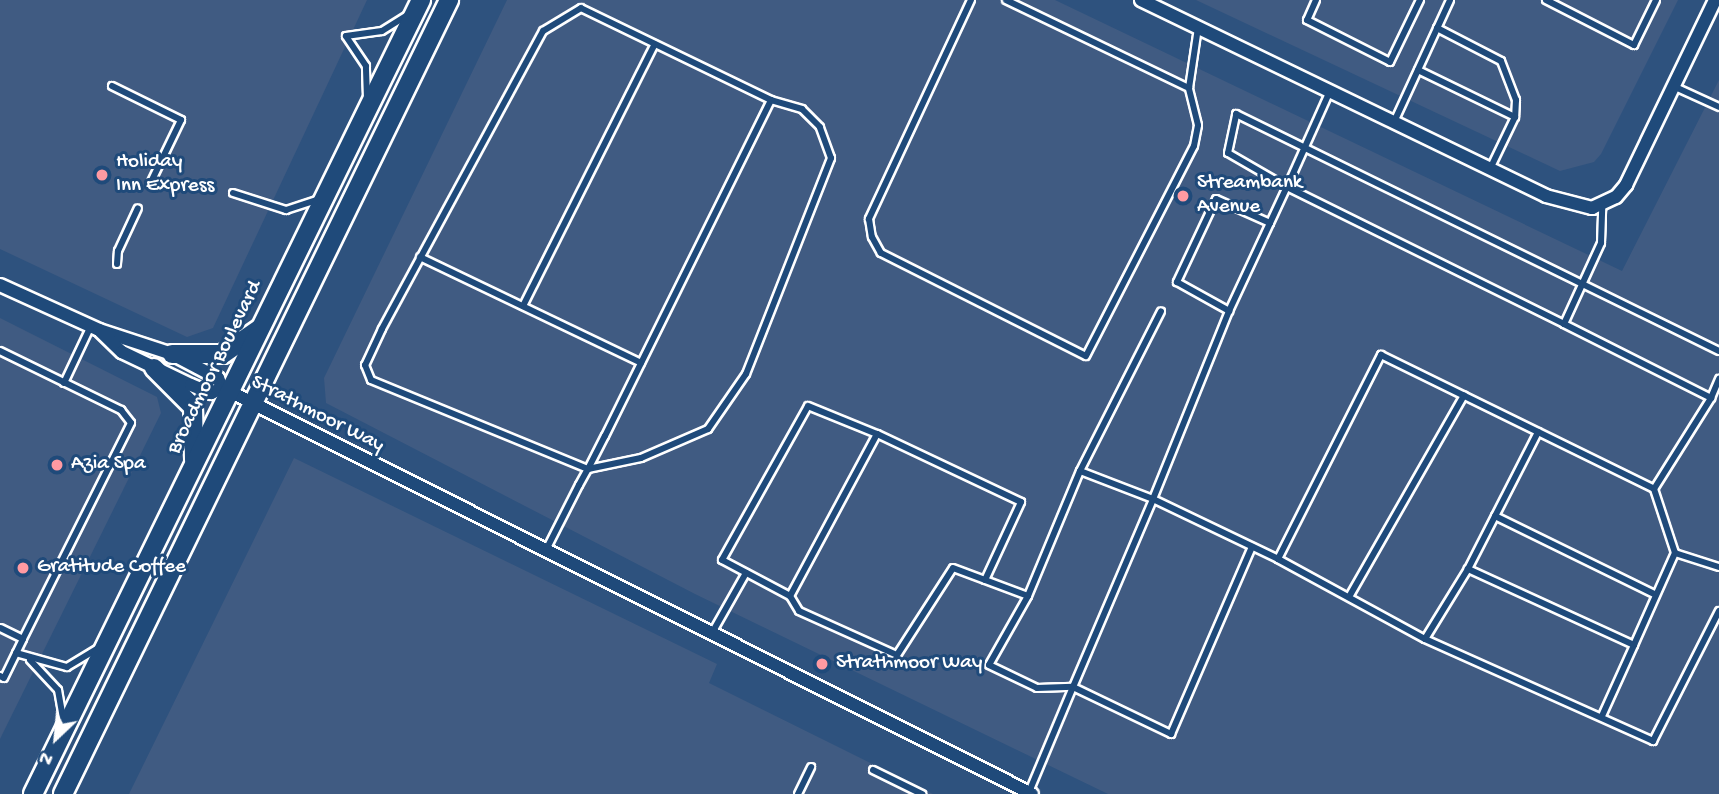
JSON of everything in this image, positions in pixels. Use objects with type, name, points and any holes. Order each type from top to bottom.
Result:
[{"type":"main road","points":[[62,794],[253,407],[449,0]]},
{"type":"main road","name":"Broadmoor Boulevard","points":[[33,794],[194,465],[227,390],[262,327],[419,5]]},
{"type":"main road","points":[[172,354],[223,354],[262,327]]},
{"type":"main road","points":[[154,368],[193,407],[194,465]]},
{"type":"street","points":[[1142,0],[1559,202],[1580,207],[1602,206],[1626,185],[1715,0]]},
{"type":"street","points":[[0,285],[95,328],[122,352],[154,368],[211,393],[227,390]]},
{"type":"street","name":"Strathmoor Way","points":[[95,328],[172,354],[218,378],[227,390],[253,407],[546,550],[1030,793]]},
{"type":"lane","points":[[971,0],[869,219],[872,237],[881,253],[1086,356],[1194,146],[1198,125],[1189,88],[1198,27]]},
{"type":"lane","points":[[1006,0],[1189,88]]},
{"type":"lane","points":[[1316,0],[1307,20],[1390,62],[1420,0]]},
{"type":"lane","points":[[1394,122],[1450,0]]},
{"type":"lane","points":[[1546,0],[1634,45],[1656,0]]},
{"type":"lane","points":[[367,111],[366,66],[346,36],[382,31],[419,5]]},
{"type":"lane","points":[[581,8],[771,100],[802,109],[820,127],[831,158],[746,374],[708,429],[641,458],[588,469],[371,380],[365,365],[420,257],[543,31],[581,8]]},
{"type":"lane","points":[[1437,28],[1501,61],[1517,100],[1515,117],[1490,169]]},
{"type":"lane","points":[[523,306],[655,44]]},
{"type":"lane","points":[[1418,69],[1515,117]]},
{"type":"lane","points":[[112,86],[181,120],[150,184]]},
{"type":"lane","points":[[1674,86],[1719,107]]},
{"type":"lane","points":[[1030,793],[1229,311],[1330,91]]},
{"type":"lane","points":[[546,550],[771,100]]},
{"type":"lane","points":[[1711,398],[1287,187],[1228,153],[1231,122],[1236,114],[1719,351]]},
{"type":"lane","points":[[233,193],[286,210],[324,198]]},
{"type":"lane","points":[[1229,311],[1177,282],[1216,199],[1270,223]]},
{"type":"lane","points":[[1564,324],[1601,243],[1602,206]]},
{"type":"lane","points":[[117,264],[138,208]]},
{"type":"lane","points":[[420,257],[641,363]]},
{"type":"lane","points":[[1161,311],[1080,471],[1028,596],[989,665],[1037,688],[1073,687],[1171,734],[1252,547]]},
{"type":"lane","points":[[64,383],[95,328]]},
{"type":"lane","points":[[0,351],[121,410],[131,422],[2,677],[0,686]]},
{"type":"lane","points":[[1278,559],[1381,355],[1464,395],[1654,489],[1675,553],[1602,716]]},
{"type":"lane","points":[[1654,489],[1711,398],[1719,379]]},
{"type":"lane","points":[[1349,597],[1464,395]]},
{"type":"lane","points":[[985,580],[1021,502],[877,434],[808,406],[722,560],[790,596],[799,611],[897,655],[953,568],[985,580],[1028,596]]},
{"type":"lane","points":[[1425,639],[1468,569],[1538,432]]},
{"type":"lane","points":[[790,596],[877,434]]},
{"type":"lane","points":[[1080,471],[1153,499],[1278,559],[1425,639],[1653,741],[1719,611]]},
{"type":"lane","points":[[1495,516],[1656,595]]},
{"type":"lane","points":[[1675,553],[1719,567]]},
{"type":"lane","points":[[1468,569],[1634,645]]},
{"type":"lane","points":[[712,633],[746,573]]},
{"type":"lane","points":[[0,628],[23,639]]},
{"type":"lane","points":[[16,653],[30,660],[67,667],[106,643]]},
{"type":"lane","points":[[30,660],[58,690],[64,732]]},
{"type":"lane","points":[[797,794],[811,767]]},
{"type":"lane","points":[[873,770],[922,794]]},
{"type":"shaded area","points":[[0,0],[367,0],[213,328],[187,337],[0,249]]},
{"type":"shaded area","points":[[507,0],[1055,0],[1622,271],[1719,80],[1719,794],[1108,794],[695,594],[326,403],[324,378]]},
{"type":"shaded area","points":[[1196,0],[1678,0],[1601,154],[1594,162],[1560,171]]},
{"type":"shaded area","points":[[0,318],[157,397],[161,413],[0,739]]},
{"type":"shaded area","points":[[294,458],[717,664],[709,683],[933,794],[129,794]]},
{"type":"place","name":"Holiday Inn Express","points":[[102,175]]},
{"type":"place","name":"Streambank Avenue","points":[[1183,196]]},
{"type":"place","name":"Azia Spa","points":[[57,465]]},
{"type":"place","name":"Gratitude Coffee","points":[[23,568]]},
{"type":"place","name":"Strathmoor Way","points":[[822,664]]}]
